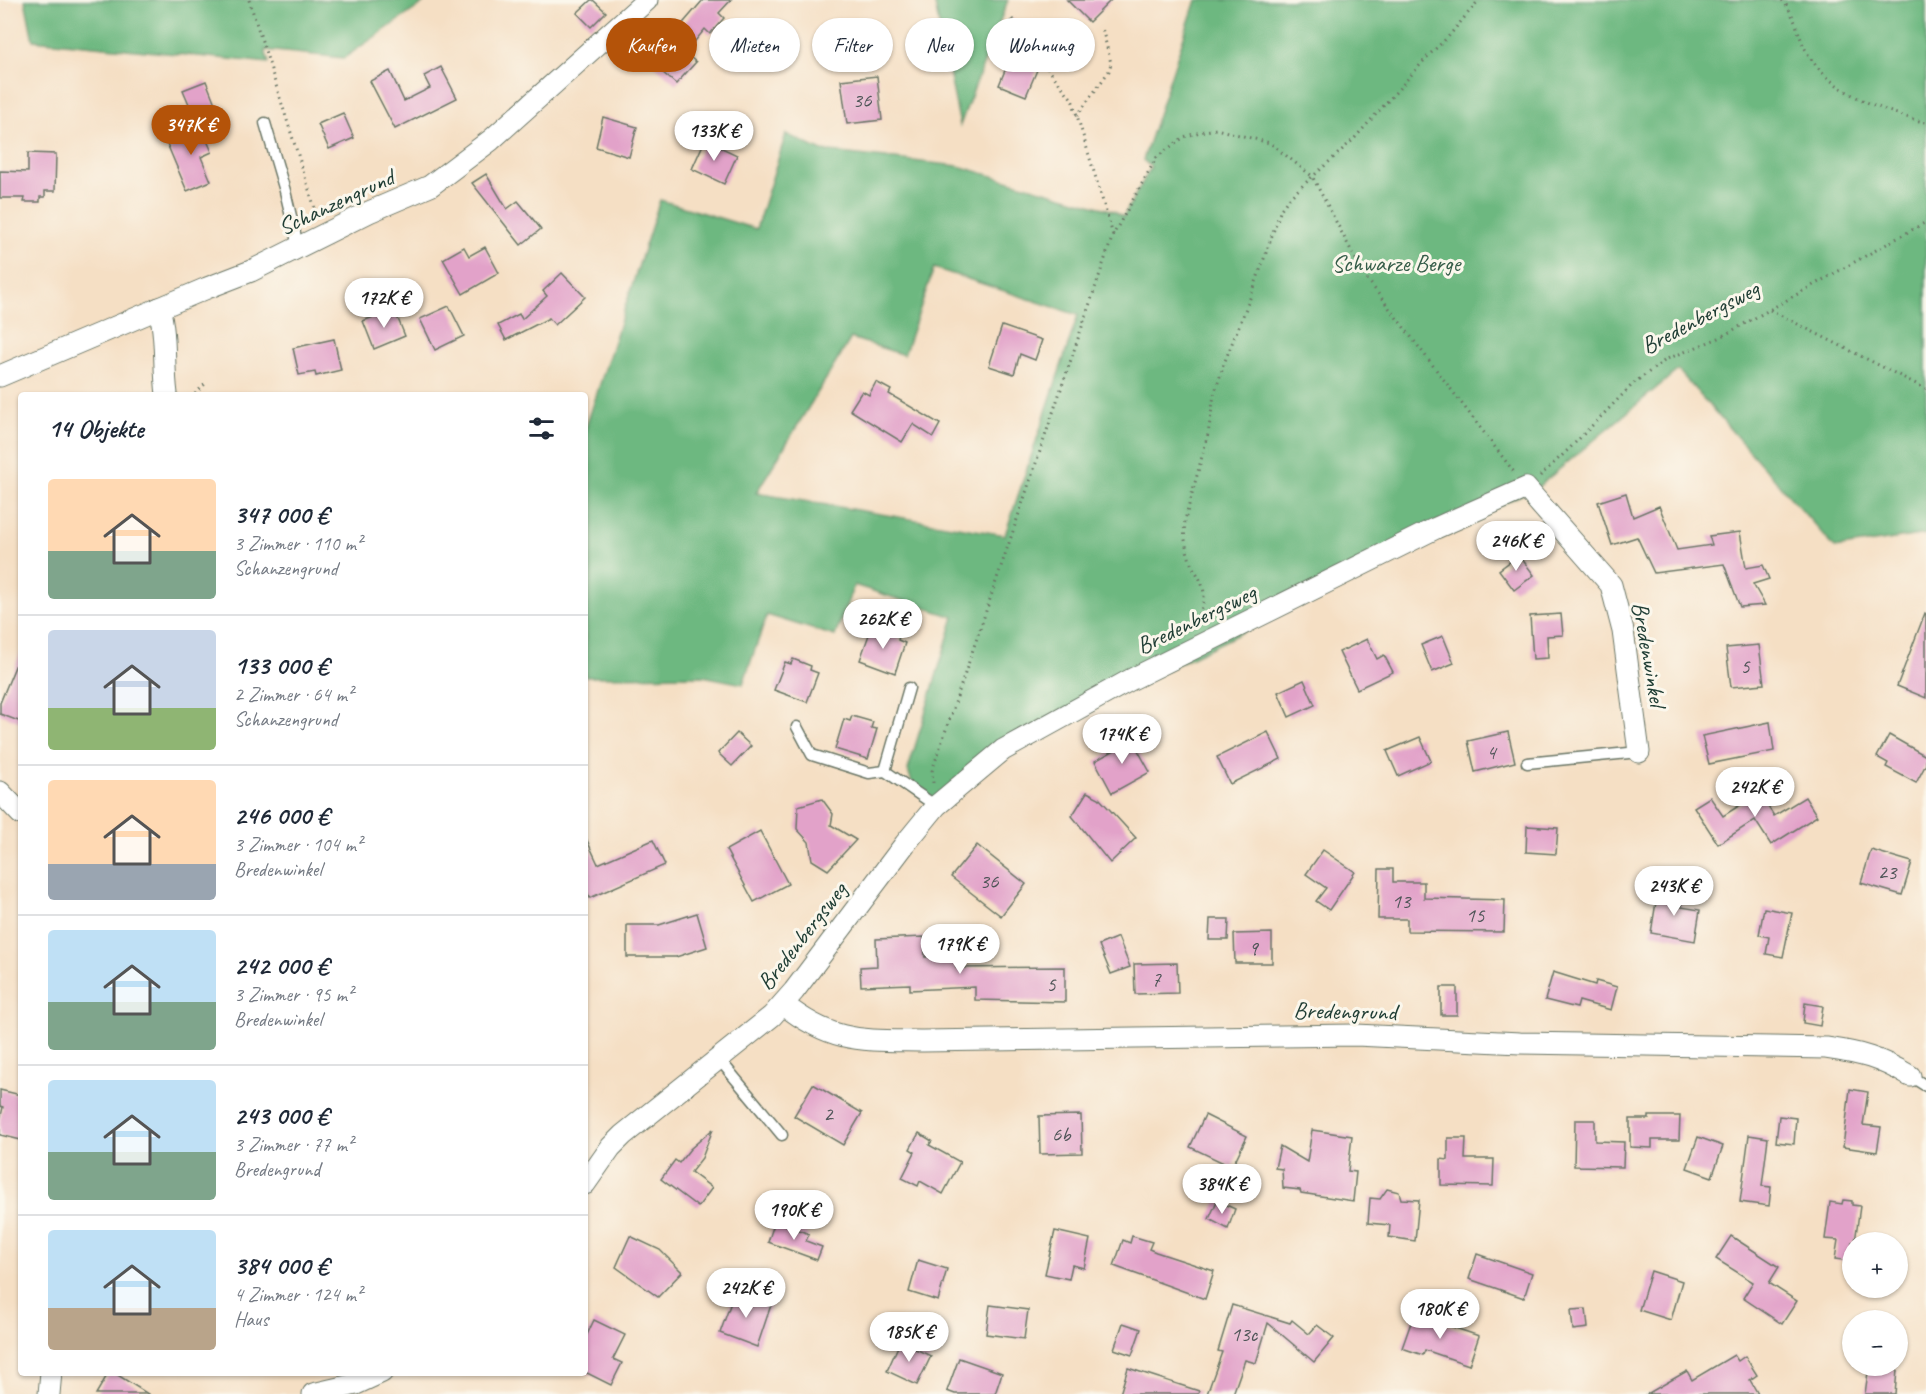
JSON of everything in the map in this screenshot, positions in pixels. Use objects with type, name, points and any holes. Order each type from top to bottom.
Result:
[{"type":"street","name":"Schanzengrund","points":[[0,376],[251,271],[369,212],[429,186],[491,140],[647,0]]},
{"type":"street","points":[[159,308],[163,324],[168,392]]},
{"type":"street","name":"Bredenwinkel","points":[[1526,488],[1611,585],[1623,631],[1639,752]]},
{"type":"street","name":"Bredenbergsweg","points":[[588,1180],[611,1147],[623,1135],[719,1059],[783,1004],[936,806],[1003,750],[1130,680],[1436,528],[1526,488]]},
{"type":"street","points":[[0,792],[18,811]]},
{"type":"street","name":"Bredengrund","points":[[783,1004],[814,1025],[856,1040],[1356,1035],[1520,1043],[1826,1048],[1886,1062],[1918,1081]]},
{"type":"street","points":[[49,1394],[51,1376]]},
{"type":"street","points":[[313,1394],[356,1384],[373,1376]]},
{"type":"lane","points":[[265,123],[298,246]]},
{"type":"lane","points":[[885,771],[909,688]]},
{"type":"lane","points":[[797,727],[812,755],[869,773],[885,771],[936,806]]},
{"type":"lane","points":[[1527,763],[1639,752]]},
{"type":"lane","points":[[719,1059],[782,1135]]},
{"type":"path","points":[[249,0],[315,211],[326,233]]},
{"type":"path","points":[[1180,633],[1197,618],[1205,597],[1202,584],[1187,552],[1183,533],[1208,434],[1214,396],[1281,208],[1312,176],[1353,140],[1479,0]]},
{"type":"path","points":[[1782,0],[1792,13],[1811,60],[1824,74],[1861,99],[1885,110],[1926,123]]},
{"type":"path","points":[[1077,116],[1111,63],[1102,28]]},
{"type":"path","points":[[1050,72],[1072,99],[1113,235]]},
{"type":"path","points":[[936,806],[932,771],[1113,235],[1157,157],[1184,137],[1216,129],[1270,143],[1312,176],[1365,275],[1526,488]]},
{"type":"path","name":"Bredenbergsweg","points":[[1526,488],[1569,449],[1635,382],[1667,359],[1719,339],[1926,222]]},
{"type":"path","points":[[1770,310],[1926,389]]},
{"type":"path","points":[[197,392],[206,383]]},
{"type":"green space","points":[[25,0],[428,0],[344,58],[265,50],[269,63],[33,40]]},
{"type":"green space","points":[[934,0],[1008,0],[1001,18],[986,18],[986,57],[960,125],[949,72],[974,72],[974,18],[938,18]]},
{"type":"green space","name":"Schwarze Berge","points":[[1196,0],[1926,0],[1926,534],[1835,548],[1678,370],[1539,486],[1003,750],[936,806],[915,792],[908,770],[954,617],[854,585],[835,636],[767,615],[743,684],[703,676],[588,677],[588,421],[660,200],[756,229],[786,134],[822,151],[958,166],[1114,211],[1123,217],[1151,167],[1143,160]],"holes":[[[934,268],[1078,315],[1005,535],[756,493],[851,338],[904,355]]]},
{"type":"building","points":[[591,0],[606,12],[591,27],[577,13]]},
{"type":"building","points":[[703,0],[731,0],[719,13],[724,18],[709,18],[709,33],[705,29],[697,39],[697,18],[688,18]]},
{"type":"building","points":[[1067,0],[1111,0],[1093,18],[1085,18]]},
{"type":"building","points":[[441,67],[457,98],[395,129],[370,81],[390,71],[404,101],[430,88],[424,76]]},
{"type":"building","points":[[662,72],[687,72],[676,84]]},
{"type":"building","points":[[1004,72],[1036,72],[1026,96],[999,85]]},
{"type":"building","points":[[877,76],[882,120],[847,124],[841,80]]},
{"type":"building","points":[[206,81],[220,116],[198,125],[183,90]]},
{"type":"building","points":[[343,113],[354,138],[329,149],[318,124]]},
{"type":"building","points":[[603,117],[637,127],[629,157],[596,147]]},
{"type":"building","points":[[200,124],[212,152],[201,157],[211,181],[187,191],[165,139]]},
{"type":"building","points":[[705,140],[737,155],[724,184],[692,169]]},
{"type":"building","points":[[28,153],[56,154],[55,191],[45,191],[45,197],[40,197],[40,202],[24,202],[25,198],[0,198],[0,171],[28,172]]},
{"type":"building","points":[[486,174],[507,209],[518,201],[541,229],[521,245],[472,183]]},
{"type":"building","points":[[464,247],[469,256],[485,247],[499,273],[463,294],[443,259]]},
{"type":"building","points":[[562,273],[585,297],[555,325],[549,318],[506,340],[498,325],[519,314],[522,319],[547,296],[543,291]]},
{"type":"building","points":[[449,306],[464,336],[435,350],[420,319]]},
{"type":"building","points":[[394,309],[405,336],[374,349],[363,321]]},
{"type":"building","points":[[1002,326],[1042,340],[1035,360],[1020,354],[1014,374],[989,366]]},
{"type":"building","points":[[334,339],[341,370],[316,376],[315,372],[299,375],[293,348]]},
{"type":"building","points":[[876,382],[891,390],[889,394],[940,424],[933,437],[913,424],[902,442],[850,410],[862,391],[869,395]]},
{"type":"building","points":[[1626,493],[1633,517],[1659,506],[1677,550],[1712,545],[1709,536],[1740,532],[1746,568],[1763,565],[1769,579],[1753,584],[1765,605],[1740,607],[1724,564],[1654,573],[1637,537],[1612,545],[1598,502]]},
{"type":"building","points":[[1519,555],[1534,575],[1514,590],[1499,570]]},
{"type":"building","points":[[1561,614],[1563,635],[1547,636],[1548,658],[1533,659],[1530,616]]},
{"type":"building","points":[[1926,614],[1926,698],[1897,686]]},
{"type":"building","points":[[871,629],[899,636],[898,640],[905,643],[895,673],[860,660]]},
{"type":"building","points":[[1443,636],[1454,663],[1432,672],[1421,645]]},
{"type":"building","points":[[1367,639],[1377,659],[1384,655],[1393,672],[1357,689],[1339,652]]},
{"type":"building","points":[[1759,645],[1764,684],[1731,687],[1726,648]]},
{"type":"building","points":[[18,659],[18,721],[0,714],[0,703]]},
{"type":"building","points":[[793,659],[811,666],[810,670],[818,673],[807,702],[774,690],[785,662],[791,664]]},
{"type":"building","points":[[1304,680],[1315,705],[1289,717],[1278,692]]},
{"type":"building","points":[[852,716],[873,722],[871,728],[877,729],[868,759],[835,749],[844,719],[850,721]]},
{"type":"building","points":[[1770,722],[1774,751],[1709,764],[1702,736]]},
{"type":"building","points":[[1268,732],[1281,759],[1230,784],[1217,757]]},
{"type":"building","points":[[1508,732],[1515,762],[1475,772],[1468,741]]},
{"type":"building","points":[[737,733],[751,746],[732,766],[718,753]]},
{"type":"building","points":[[1129,734],[1150,772],[1112,793],[1095,761],[1115,750],[1111,744]]},
{"type":"building","points":[[1889,735],[1926,756],[1926,764],[1916,783],[1886,767],[1888,763],[1877,757]]},
{"type":"building","points":[[1420,737],[1431,761],[1398,776],[1387,751]]},
{"type":"building","points":[[1087,792],[1099,798],[1136,838],[1110,863],[1072,816]]},
{"type":"building","points":[[1759,793],[1774,816],[1805,797],[1817,816],[1771,845],[1755,820],[1718,844],[1694,807],[1710,797],[1723,816]]},
{"type":"building","points":[[822,799],[833,814],[831,825],[856,840],[828,870],[812,860],[809,842],[797,829],[798,806]]},
{"type":"building","points":[[1527,826],[1558,828],[1556,854],[1526,852]]},
{"type":"building","points":[[760,831],[788,884],[754,902],[726,850]]},
{"type":"building","points":[[653,840],[665,865],[590,898],[588,894],[588,842],[598,864]]},
{"type":"building","points":[[977,845],[1026,884],[1001,916],[951,877]]},
{"type":"building","points":[[1323,850],[1355,872],[1329,910],[1316,901],[1326,888],[1306,874]]},
{"type":"building","points":[[1871,850],[1912,862],[1902,895],[1861,883]]},
{"type":"building","points":[[1379,869],[1393,869],[1393,882],[1424,882],[1424,898],[1505,900],[1504,932],[1407,931],[1407,919],[1378,919]]},
{"type":"building","points":[[1658,890],[1683,894],[1681,907],[1700,910],[1695,941],[1651,933]]},
{"type":"building","points":[[1764,908],[1792,913],[1783,957],[1766,954],[1769,937],[1759,935]]},
{"type":"building","points":[[697,913],[707,947],[676,957],[627,957],[627,925],[659,925]]},
{"type":"building","points":[[1210,919],[1229,919],[1228,940],[1209,940]]},
{"type":"building","points":[[1272,933],[1272,963],[1235,963],[1234,934]]},
{"type":"building","points":[[924,937],[925,957],[955,956],[956,968],[1065,967],[1065,1002],[975,1000],[975,987],[910,990],[910,984],[861,986],[860,967],[877,966],[876,939]]},
{"type":"building","points":[[1118,937],[1130,967],[1111,974],[1099,945]]},
{"type":"building","points":[[1177,963],[1178,993],[1135,994],[1134,964]]},
{"type":"building","points":[[1553,972],[1595,985],[1596,981],[1617,987],[1611,1010],[1579,1001],[1577,1008],[1545,1000]]},
{"type":"building","points":[[1441,987],[1457,987],[1457,1015],[1441,1015]]},
{"type":"building","points":[[1805,1003],[1823,1006],[1820,1026],[1803,1023]]},
{"type":"building","points":[[813,1084],[862,1113],[843,1145],[794,1116]]},
{"type":"building","points":[[1850,1089],[1868,1092],[1863,1125],[1881,1127],[1877,1152],[1843,1147]]},
{"type":"building","points":[[0,1090],[18,1094],[18,1139],[0,1135],[3,1107],[0,1106]]},
{"type":"building","points":[[1081,1115],[1082,1153],[1040,1154],[1039,1116]]},
{"type":"building","points":[[1205,1115],[1247,1136],[1232,1167],[1190,1147]]},
{"type":"building","points":[[1649,1116],[1680,1116],[1679,1140],[1652,1140],[1652,1148],[1630,1147],[1630,1119],[1649,1119]]},
{"type":"building","points":[[1779,1116],[1796,1118],[1794,1144],[1776,1142]]},
{"type":"building","points":[[1575,1120],[1595,1120],[1595,1141],[1624,1142],[1623,1167],[1574,1166]]},
{"type":"building","points":[[713,1129],[702,1158],[691,1172],[712,1188],[698,1207],[661,1179],[675,1160],[679,1163],[690,1149]]},
{"type":"building","points":[[1312,1130],[1352,1136],[1348,1171],[1356,1172],[1353,1201],[1283,1188],[1282,1169],[1275,1168],[1280,1146],[1307,1162]]},
{"type":"building","points":[[919,1133],[932,1141],[929,1145],[960,1162],[943,1194],[920,1181],[918,1186],[902,1178],[915,1152],[910,1149]]},
{"type":"building","points":[[1749,1135],[1768,1138],[1762,1186],[1771,1187],[1769,1206],[1740,1202]]},
{"type":"building","points":[[1698,1137],[1723,1146],[1712,1177],[1687,1168]]},
{"type":"building","points":[[1448,1138],[1466,1138],[1465,1159],[1494,1159],[1493,1186],[1441,1185],[1441,1159],[1448,1160]]},
{"type":"building","points":[[1387,1189],[1399,1192],[1401,1199],[1419,1200],[1415,1241],[1389,1237],[1390,1225],[1368,1223],[1370,1198],[1380,1199]]},
{"type":"building","points":[[1843,1200],[1852,1201],[1852,1205],[1860,1206],[1856,1232],[1842,1232],[1842,1260],[1835,1259],[1838,1240],[1825,1239],[1830,1202],[1842,1204]]},
{"type":"building","points":[[1217,1201],[1235,1209],[1228,1229],[1209,1219]]},
{"type":"building","points":[[775,1221],[809,1234],[806,1241],[822,1247],[817,1260],[768,1242]]},
{"type":"building","points":[[1055,1231],[1090,1239],[1084,1268],[1072,1265],[1069,1279],[1045,1274]]},
{"type":"building","points":[[630,1236],[660,1250],[682,1272],[658,1297],[616,1267]]},
{"type":"building","points":[[1132,1236],[1152,1242],[1149,1249],[1156,1252],[1214,1271],[1205,1299],[1114,1266],[1123,1240],[1130,1243]]},
{"type":"building","points":[[1731,1236],[1779,1267],[1769,1283],[1797,1301],[1782,1324],[1743,1298],[1753,1282],[1716,1259]]},
{"type":"building","points":[[1477,1254],[1532,1273],[1524,1298],[1469,1279]]},
{"type":"building","points":[[918,1260],[947,1269],[938,1301],[909,1292]]},
{"type":"building","points":[[1651,1271],[1682,1281],[1671,1320],[1639,1310]]},
{"type":"building","points":[[735,1291],[771,1305],[757,1347],[720,1333]]},
{"type":"building","points":[[990,1305],[1028,1310],[1024,1339],[986,1334]]},
{"type":"building","points":[[1232,1305],[1290,1323],[1292,1320],[1309,1334],[1317,1325],[1334,1338],[1314,1362],[1268,1323],[1256,1363],[1245,1360],[1233,1394],[1207,1394],[1222,1352],[1218,1351]]},
{"type":"building","points":[[1586,1309],[1588,1328],[1573,1330],[1571,1310]]},
{"type":"building","points":[[1414,1314],[1479,1336],[1469,1365],[1425,1350],[1423,1355],[1402,1348]]},
{"type":"building","points":[[594,1320],[625,1335],[613,1359],[622,1363],[611,1385],[588,1374],[588,1333]]},
{"type":"building","points":[[1123,1323],[1141,1329],[1132,1355],[1114,1349]]},
{"type":"building","points":[[900,1342],[931,1356],[917,1385],[887,1371]]},
{"type":"building","points":[[1734,1355],[1738,1361],[1745,1356],[1757,1375],[1750,1380],[1758,1394],[1647,1394],[1687,1371],[1692,1380]]},
{"type":"building","points":[[959,1358],[1002,1373],[995,1394],[955,1394],[947,1391]]},
{"type":"building","points":[[1128,1368],[1199,1391],[1198,1394],[1120,1394]]},
{"type":"building","points":[[107,1376],[119,1376],[148,1394],[96,1394]]},
{"type":"building","points":[[1867,1376],[1896,1376],[1895,1394],[1865,1394]]}]
